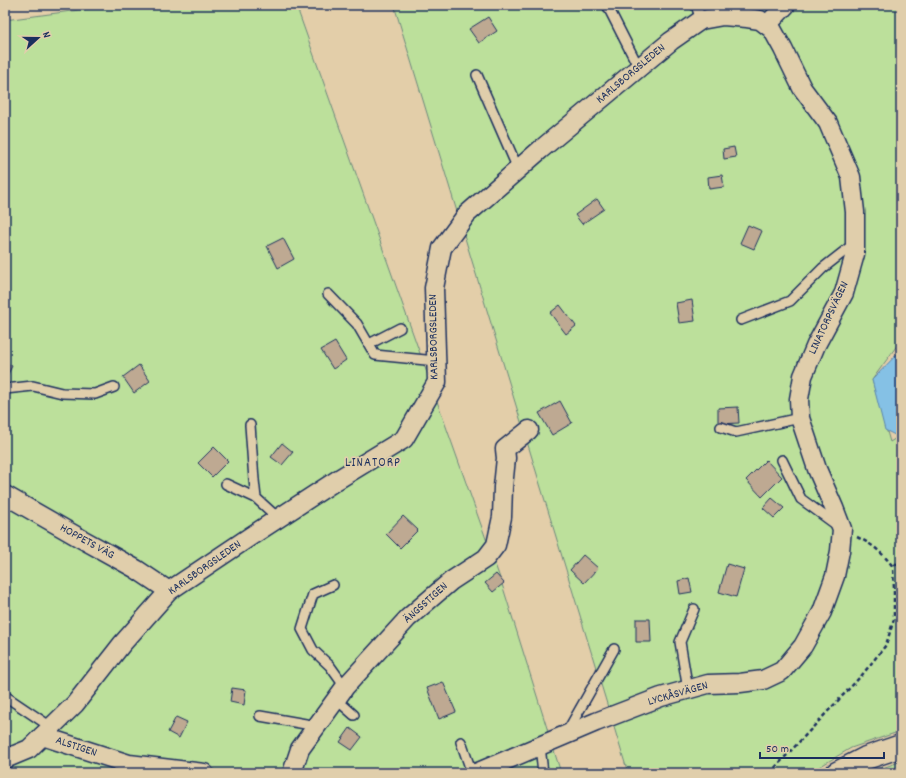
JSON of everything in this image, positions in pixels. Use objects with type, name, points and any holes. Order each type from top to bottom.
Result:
[{"type":"highway","points":[[837,773],[866,758],[901,746]]},
{"type":"street","points":[[767,25],[786,5]]},
{"type":"street","name":"KARLSBORGSLEDEN","points":[[5,759],[29,749],[75,704],[122,644],[169,591],[278,518],[404,439],[437,382],[434,288],[442,248],[466,214],[671,41],[699,13],[760,20],[767,25]]},
{"type":"street","name":"LINATORPSVÄGEN","points":[[767,25],[772,29],[802,88],[828,123],[851,177],[855,212],[855,254],[844,293],[816,345],[803,376],[799,398],[800,418],[817,469],[842,529]]},
{"type":"street","name":"ÄNGSSTIGEN","points":[[292,773],[300,749],[341,693],[408,618],[451,581],[486,558],[496,545],[502,517],[506,458],[505,449],[529,430]]},
{"type":"street","name":"HOPPETS VÄG","points":[[8,500],[136,569],[169,591]]},
{"type":"street","name":"LYCKÅSVÄGEN","points":[[476,773],[498,769],[540,746],[596,722],[661,697],[708,684],[740,683],[763,680],[782,671],[803,646],[822,612],[835,576],[840,551],[842,529]]},
{"type":"street","name":"ALSTIGEN","points":[[46,732],[129,764],[204,773]]},
{"type":"lane","points":[[607,5],[639,68]]},
{"type":"lane","points":[[476,75],[518,169]]},
{"type":"lane","points":[[741,320],[790,301],[823,268],[855,243]]},
{"type":"lane","points":[[328,294],[357,324],[375,355],[436,361]]},
{"type":"lane","points":[[369,344],[400,328]]},
{"type":"lane","points":[[5,389],[33,386],[62,393],[95,394],[114,387]]},
{"type":"lane","points":[[721,427],[736,432],[800,418]]},
{"type":"lane","points":[[250,425],[256,498]]},
{"type":"lane","points":[[782,460],[801,499],[842,529]]},
{"type":"lane","points":[[226,484],[256,498],[278,518]]},
{"type":"lane","points":[[333,585],[313,594],[302,629],[313,650],[330,666],[341,693],[354,716]]},
{"type":"lane","points":[[688,690],[680,642],[694,609]]},
{"type":"lane","points":[[565,735],[614,649]]},
{"type":"lane","points":[[5,696],[46,732]]},
{"type":"lane","points":[[260,716],[317,726]]},
{"type":"lane","points":[[462,742],[472,773]]},
{"type":"lane","points":[[540,746],[543,773]]},
{"type":"path","points":[[770,773],[862,675],[886,645],[894,619],[893,566],[883,554],[864,540],[842,529]]},
{"type":"path","points":[[893,566],[901,559]]},
{"type":"green space","points":[[116,5],[296,5],[501,581],[561,773],[5,773],[5,20]]},
{"type":"green space","points":[[394,5],[901,5],[901,340],[872,380],[890,442],[901,435],[901,731],[851,748],[809,773],[628,773]]},
{"type":"green space","points":[[901,762],[901,773],[869,773],[896,763]]},
{"type":"water","points":[[901,350],[901,438],[885,430],[872,380]]},
{"type":"building","points":[[488,17],[497,31],[479,43],[469,29]]},
{"type":"building","points":[[734,147],[736,157],[724,159],[723,149]]},
{"type":"building","points":[[722,175],[724,187],[709,189],[708,177]]},
{"type":"building","points":[[597,199],[604,209],[582,224],[575,215]]},
{"type":"building","points":[[748,225],[762,231],[754,249],[740,243]]},
{"type":"building","points":[[283,238],[294,259],[278,268],[267,246]]},
{"type":"building","points":[[692,300],[695,321],[679,323],[676,303]]},
{"type":"building","points":[[560,305],[576,326],[566,334],[550,313]]},
{"type":"building","points":[[335,342],[346,360],[333,369],[321,350]]},
{"type":"building","points":[[5,362],[12,366],[5,380]]},
{"type":"building","points":[[139,365],[150,381],[134,393],[123,377]]},
{"type":"building","points":[[560,401],[572,423],[552,435],[539,413]]},
{"type":"building","points":[[738,407],[739,423],[718,424],[718,408]]},
{"type":"building","points":[[282,443],[293,452],[282,465],[271,457]]},
{"type":"building","points":[[214,447],[228,461],[212,477],[198,463]]},
{"type":"building","points":[[766,460],[782,477],[762,497],[746,480]]},
{"type":"building","points":[[772,498],[784,508],[774,518],[763,508]]},
{"type":"building","points":[[403,516],[418,530],[400,548],[386,534]]},
{"type":"building","points":[[583,555],[598,568],[584,583],[570,570]]},
{"type":"building","points":[[727,564],[744,569],[736,597],[719,592]]},
{"type":"building","points":[[496,574],[504,583],[493,592],[485,583]]},
{"type":"building","points":[[689,578],[692,592],[680,594],[678,581]]},
{"type":"building","points":[[636,619],[650,619],[651,642],[636,642]]},
{"type":"building","points":[[443,682],[456,712],[439,719],[427,688]]},
{"type":"building","points":[[232,688],[246,690],[244,705],[230,702]]},
{"type":"building","points":[[176,717],[187,722],[179,738],[168,732]]},
{"type":"building","points":[[350,728],[362,737],[352,750],[340,742]]},
{"type":"district","name":"LINATORP","points":[[373,463]]}]
